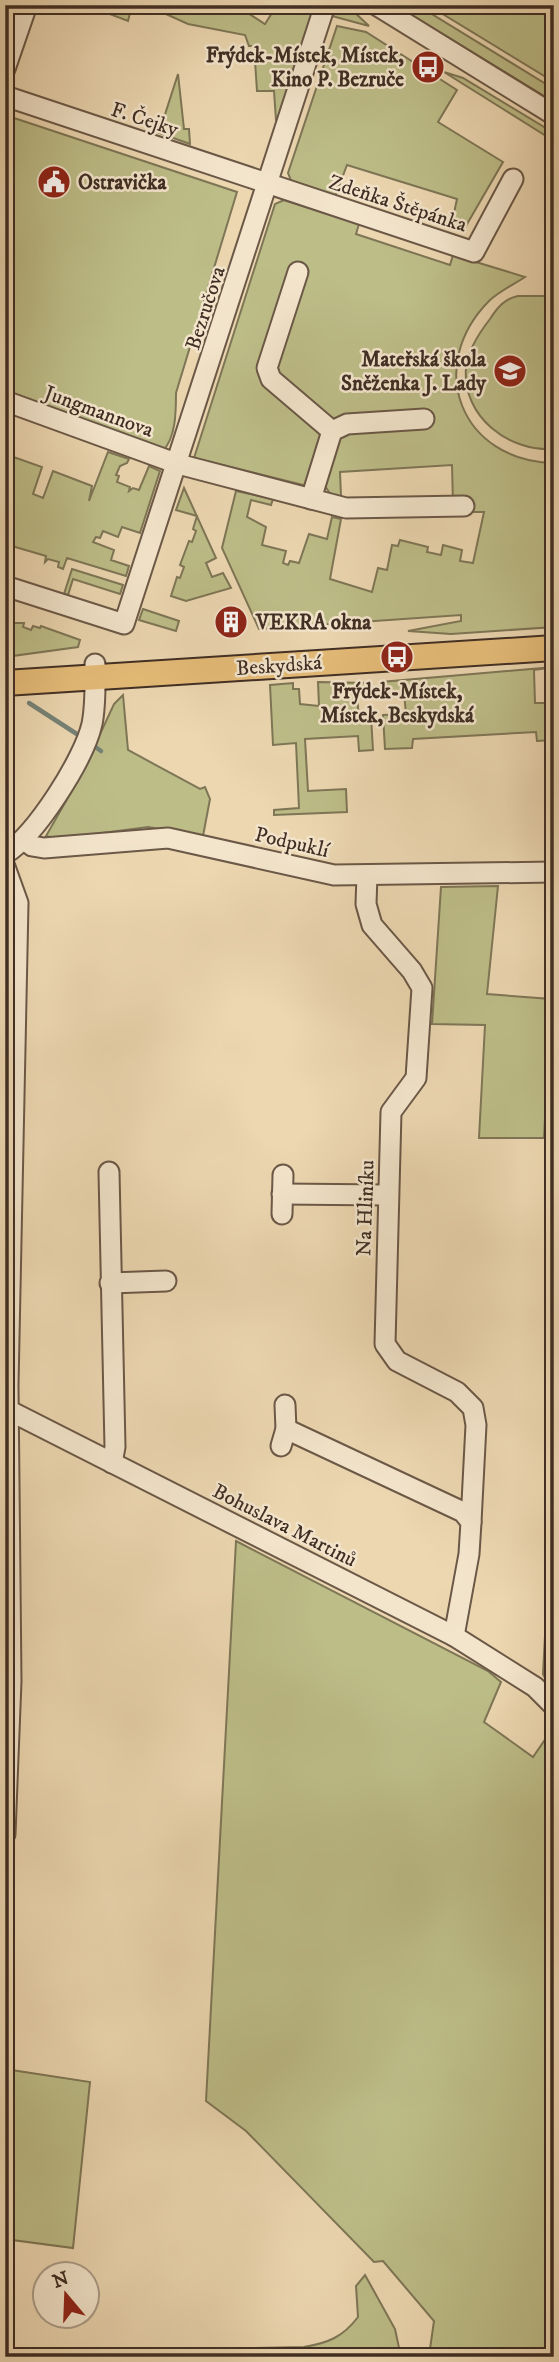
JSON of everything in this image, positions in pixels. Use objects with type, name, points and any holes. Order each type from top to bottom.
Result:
[{"type":"main road","name":"Beskydská","points":[[5,683],[95,670],[554,634]]},
{"type":"main road","name":"Beskydská","points":[[5,669],[95,670],[554,648]]},
{"type":"street","points":[[5,69],[27,5]]},
{"type":"street","name":"Bezručova","points":[[5,586],[124,624],[270,184],[325,5]]},
{"type":"street","points":[[376,5],[554,115]]},
{"type":"street","name":"F. Čejky","points":[[5,96],[270,184]]},
{"type":"street","name":"Zdeňka Štěpánka","points":[[270,184],[474,252],[513,179]]},
{"type":"street","points":[[298,272],[267,368],[271,379],[332,430]]},
{"type":"street","name":"Jungmannova","points":[[5,401],[177,464],[346,508],[464,506]]},
{"type":"street","points":[[332,430],[347,424],[424,419]]},
{"type":"street","points":[[311,499],[332,430]]},
{"type":"street","points":[[5,854],[24,839],[56,796],[80,751],[92,726],[95,670]]},
{"type":"street","name":"Podpuklí","points":[[24,839],[32,846],[44,848],[168,838],[334,875],[554,872]]},
{"type":"street","points":[[5,867],[18,903],[6,1385],[10,1411],[11,1681],[5,1834]]},
{"type":"street","name":"Na Hliníku","points":[[367,875],[366,904],[372,925],[412,971],[422,988],[416,1078],[391,1112],[385,1344],[397,1361],[457,1392],[473,1408],[476,1425],[469,1554],[454,1636]]},
{"type":"street","points":[[109,1172],[115,1447],[111,1463]]},
{"type":"street","points":[[282,1214],[282,1184],[387,1195]]},
{"type":"street","points":[[110,1283],[166,1281]]},
{"type":"street","points":[[285,1405],[283,1438],[463,1512],[471,1522]]},
{"type":"street","name":"Bohuslava Martinů","points":[[10,1411],[454,1636],[535,1687],[554,1706]]},
{"type":"green space","points":[[86,5],[132,5],[128,21]]},
{"type":"green space","points":[[146,5],[235,5],[265,24],[277,5],[315,5],[280,122],[276,120],[274,91],[257,91],[254,46],[249,46],[245,35],[188,24]]},
{"type":"green space","points":[[395,5],[417,5],[554,89],[554,102]]},
{"type":"green space","points":[[428,5],[554,5],[554,82]]},
{"type":"green space","points":[[342,8],[353,11],[369,26],[332,16]]},
{"type":"green space","points":[[337,26],[366,32],[457,90],[438,122],[503,162],[463,231],[451,227],[457,199],[347,165],[335,197],[292,183],[288,173]]},
{"type":"green space","points":[[444,72],[463,78],[554,133],[554,141]]},
{"type":"green space","points":[[178,74],[184,129],[189,129],[190,144],[159,133]]},
{"type":"green space","points":[[5,115],[237,192],[176,393],[173,432],[162,452],[5,395]]},
{"type":"green space","points":[[284,200],[359,224],[356,234],[450,265],[453,255],[525,277],[493,297],[469,327],[459,354],[456,381],[462,406],[475,428],[495,446],[522,458],[554,463],[554,627],[451,634],[408,631],[461,621],[461,615],[259,629],[222,548],[236,491],[273,499],[271,505],[251,500],[247,517],[266,527],[262,545],[286,551],[283,563],[288,565],[290,561],[299,563],[309,534],[327,539],[332,517],[341,519],[330,579],[372,592],[378,568],[387,570],[392,545],[398,546],[400,540],[428,547],[427,552],[441,555],[443,545],[462,550],[460,561],[473,563],[484,512],[464,512],[453,503],[452,465],[340,472],[341,496],[333,498],[323,483],[307,486],[194,458],[275,204]]},
{"type":"green space","name":"Mateřská škola Sněženka J. Lady","points":[[518,296],[554,296],[554,449],[537,448],[505,438],[480,416],[467,386],[467,361],[478,336],[501,304]]},
{"type":"green space","points":[[108,452],[129,459],[120,466],[116,475],[119,476],[117,482],[130,487],[129,491],[133,488],[139,490],[149,466],[160,471],[140,533],[122,527],[118,537],[103,531],[100,538],[96,537],[93,542],[114,550],[111,560],[129,566],[126,576],[67,558],[63,569],[58,567],[59,562],[48,559],[45,562],[46,556],[5,544],[5,454],[42,467],[33,494],[43,498],[53,471],[92,486],[89,501]]},
{"type":"green space","points":[[184,488],[197,516],[176,510]]},
{"type":"green space","points":[[197,516],[216,558],[206,563],[212,577],[223,573],[231,588],[186,601],[171,596],[177,577],[180,578],[184,567],[180,565],[189,541],[192,542],[196,531],[193,529]]},
{"type":"green space","points":[[72,569],[123,585],[120,594],[73,579],[68,595],[64,594]]},
{"type":"green space","points":[[143,609],[179,621],[176,631],[139,620]]},
{"type":"green space","points":[[5,617],[15,623],[24,623],[23,627],[31,630],[33,626],[41,626],[80,640],[78,647],[5,657]]},
{"type":"green space","points":[[554,667],[534,670],[535,703],[554,703],[554,740],[537,741],[536,732],[413,739],[412,748],[385,749],[383,715],[406,714],[404,693],[382,694],[381,682]]},
{"type":"green space","points":[[318,682],[369,683],[370,695],[357,696],[359,718],[371,717],[373,750],[359,751],[358,736],[305,739],[308,791],[346,789],[347,812],[274,815],[274,810],[299,808],[296,743],[273,745],[270,685],[293,683],[293,689],[299,689],[300,704],[319,706]]},
{"type":"green space","points":[[123,695],[128,750],[200,789],[205,787],[210,799],[203,836],[148,827],[57,839],[46,836],[82,773],[114,704]]},
{"type":"green space","points":[[498,886],[487,994],[551,999],[544,1138],[479,1138],[485,1025],[432,1024],[441,887]]},
{"type":"green space","points":[[554,1462],[554,1695],[543,1674]]},
{"type":"green space","points":[[236,1541],[488,1671],[501,1682],[484,1722],[533,1757],[551,1731],[554,1733],[554,2357],[429,2356],[434,2321],[383,2261],[374,2262],[246,2131],[206,2101]]},
{"type":"green space","points":[[5,2069],[90,2082],[73,2248],[5,2239]]},
{"type":"green space","points":[[365,2275],[395,2329],[401,2357],[5,2357],[5,2350],[74,2352],[313,2345],[341,2334],[358,2317],[356,2286]]},
{"type":"waterway","points":[[29,703],[83,738]]},
{"type":"waterway","points":[[90,743],[101,751]]},
{"type":"place","name":"Frýdek-Místek, Místek, Kino P. Bezruče","points":[[428,67]]},
{"type":"place","name":"Ostravička","points":[[54,182]]},
{"type":"place","name":"Mateřská škola Sněženka J. Lady","points":[[510,371]]},
{"type":"place","name":"VEKRA okna","points":[[231,622]]},
{"type":"place","name":"Frýdek-Místek, Místek, Beskydská","points":[[397,657]]}]
